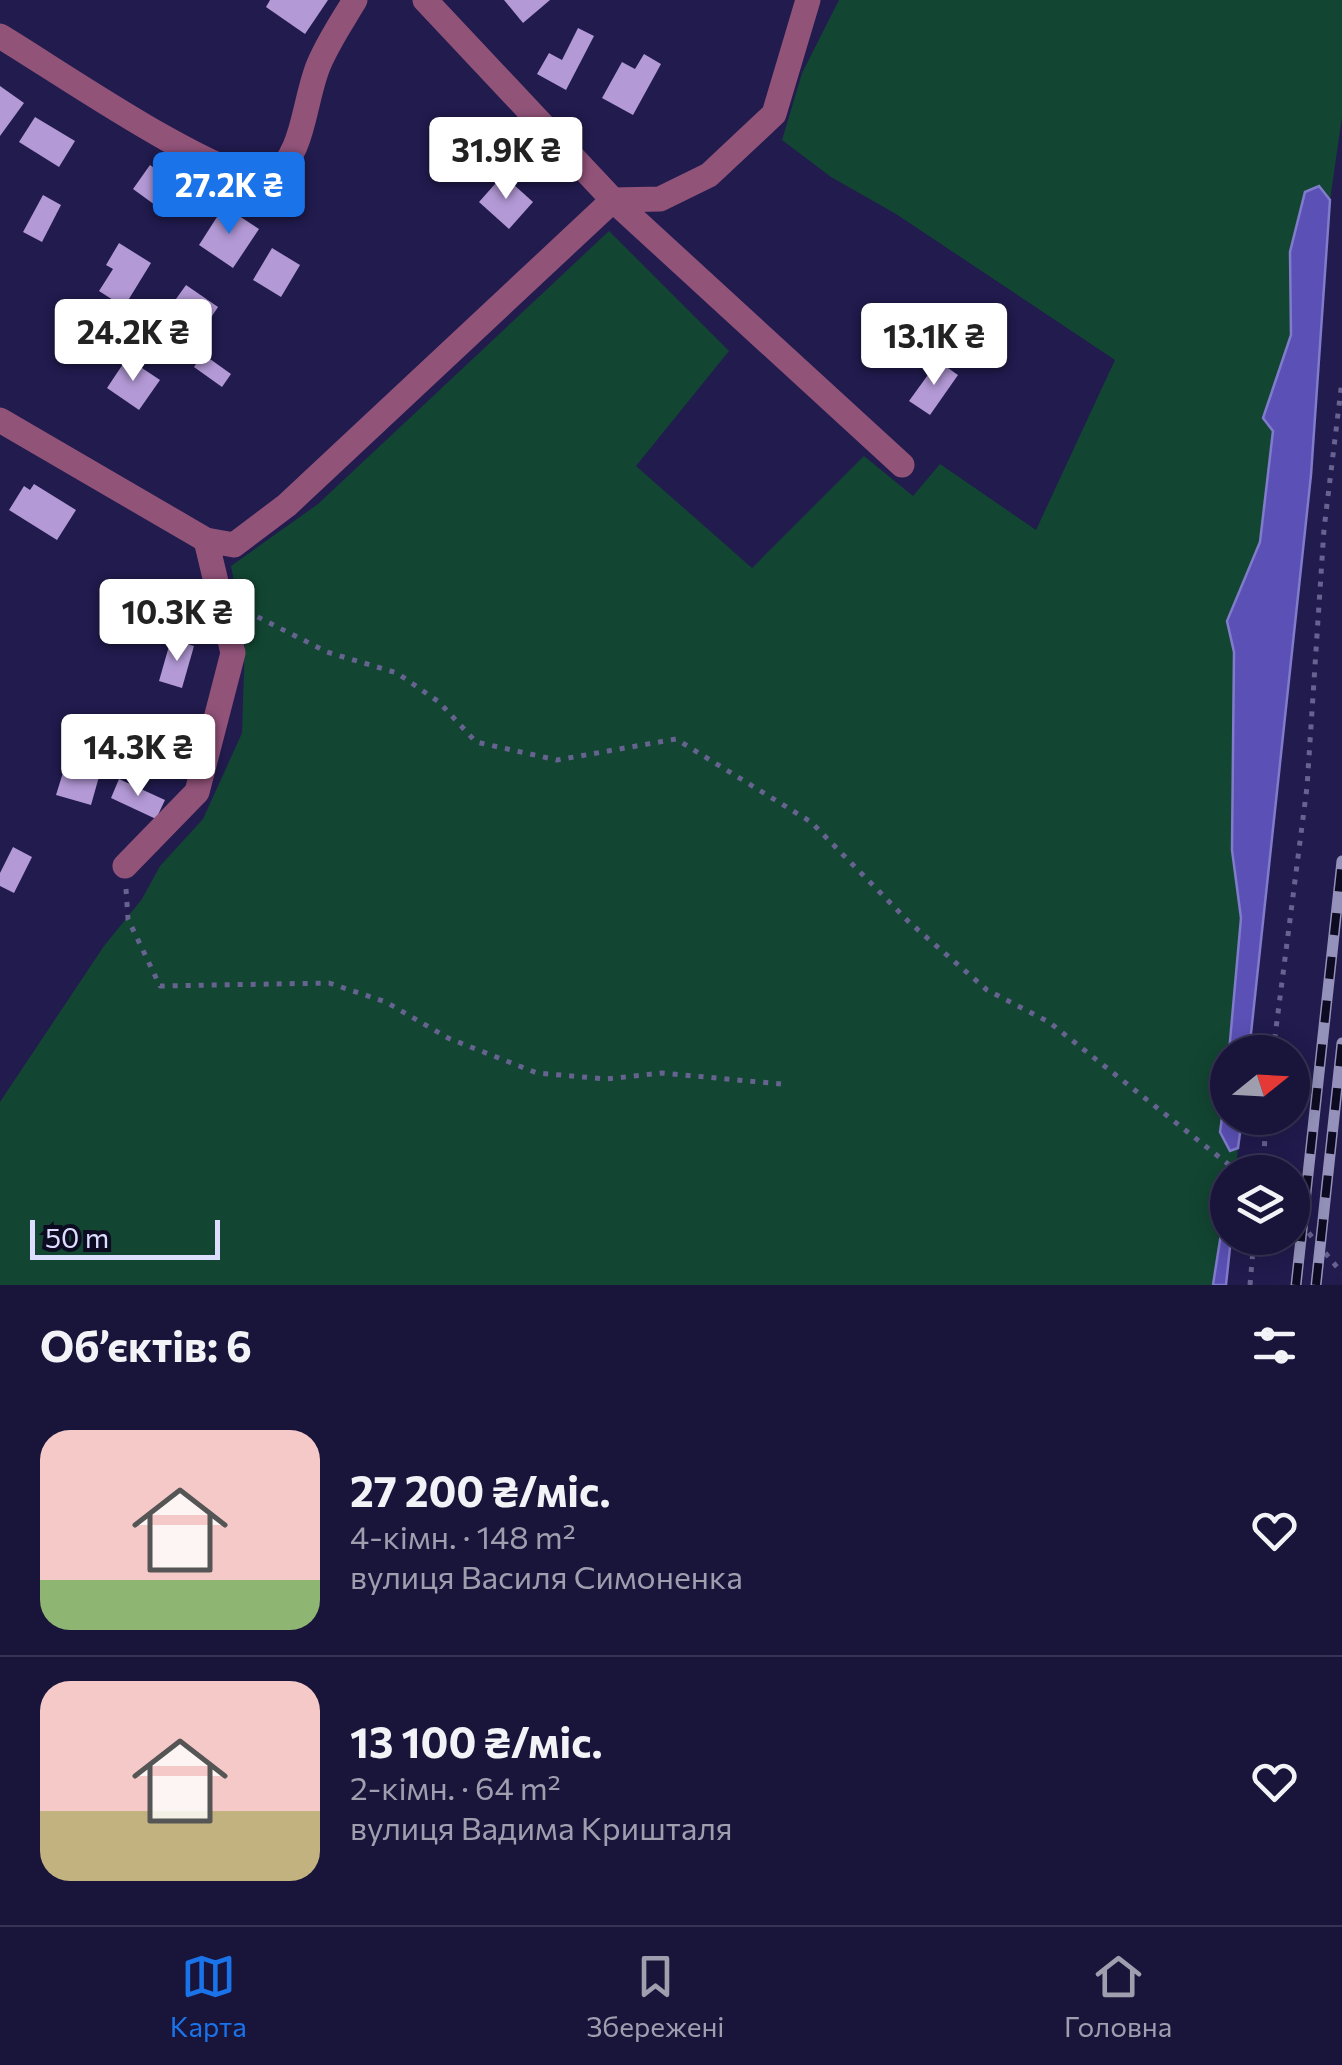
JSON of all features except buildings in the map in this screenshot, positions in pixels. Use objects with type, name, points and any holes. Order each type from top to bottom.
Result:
[{"type":"street","points":[[0,36],[210,162],[250,180],[270,182],[288,165],[300,142],[319,64],[355,0]]},
{"type":"street","points":[[425,0],[613,200],[902,466]]},
{"type":"street","points":[[0,420],[206,540],[234,545],[287,505],[613,200],[660,199],[709,175],[774,114],[808,0]]},
{"type":"street","points":[[124,866],[197,792],[232,652],[206,540]]},
{"type":"path","points":[[1275,1035],[1307,788],[1324,529],[1342,381]]},
{"type":"path","points":[[218,600],[327,652],[397,673],[439,702],[476,742],[557,760],[676,739],[811,822],[909,922],[987,990],[1049,1022],[1217,1155]]},
{"type":"path","points":[[124,866],[128,919],[160,986],[329,983],[386,1002],[448,1038],[537,1073],[606,1078],[662,1073],[781,1084]]},
{"type":"path","points":[[1310,1235],[1342,1273]]},
{"type":"path","points":[[1250,1285],[1253,1255]]},
{"type":"green space","points":[[839,0],[1342,0],[1342,117],[1330,200],[1319,186],[1290,252],[1291,335],[1263,418],[1273,431],[1260,542],[1227,621],[1234,651],[1232,850],[1241,918],[1230,1035],[1210,1035],[1210,1135],[1222,1135],[1230,1151],[1238,1148],[1237,1155],[1210,1155],[1210,1255],[1217,1255],[1213,1285],[0,1285],[0,1102],[104,946],[142,899],[160,866],[203,819],[242,733],[245,638],[231,566],[318,504],[609,231],[729,351],[636,466],[752,568],[864,456],[913,496],[940,464],[1036,530],[1115,360],[896,214],[831,177],[782,140],[802,73]]},
{"type":"shaded area","points":[[1319,186],[1330,200],[1311,475],[1251,1035],[1231,1035],[1241,918],[1232,850],[1234,652],[1227,621],[1260,542],[1273,431],[1263,418],[1291,335],[1290,252],[1305,192]]},
{"type":"shaded area","points":[[1222,1135],[1240,1135],[1238,1148],[1230,1151]]},
{"type":"shaded area","points":[[1218,1255],[1229,1255],[1226,1285],[1213,1285]]},
{"type":"railway","points":[[1296,1285],[1342,861]]},
{"type":"railway","points":[[1316,1285],[1342,1043]]}]
